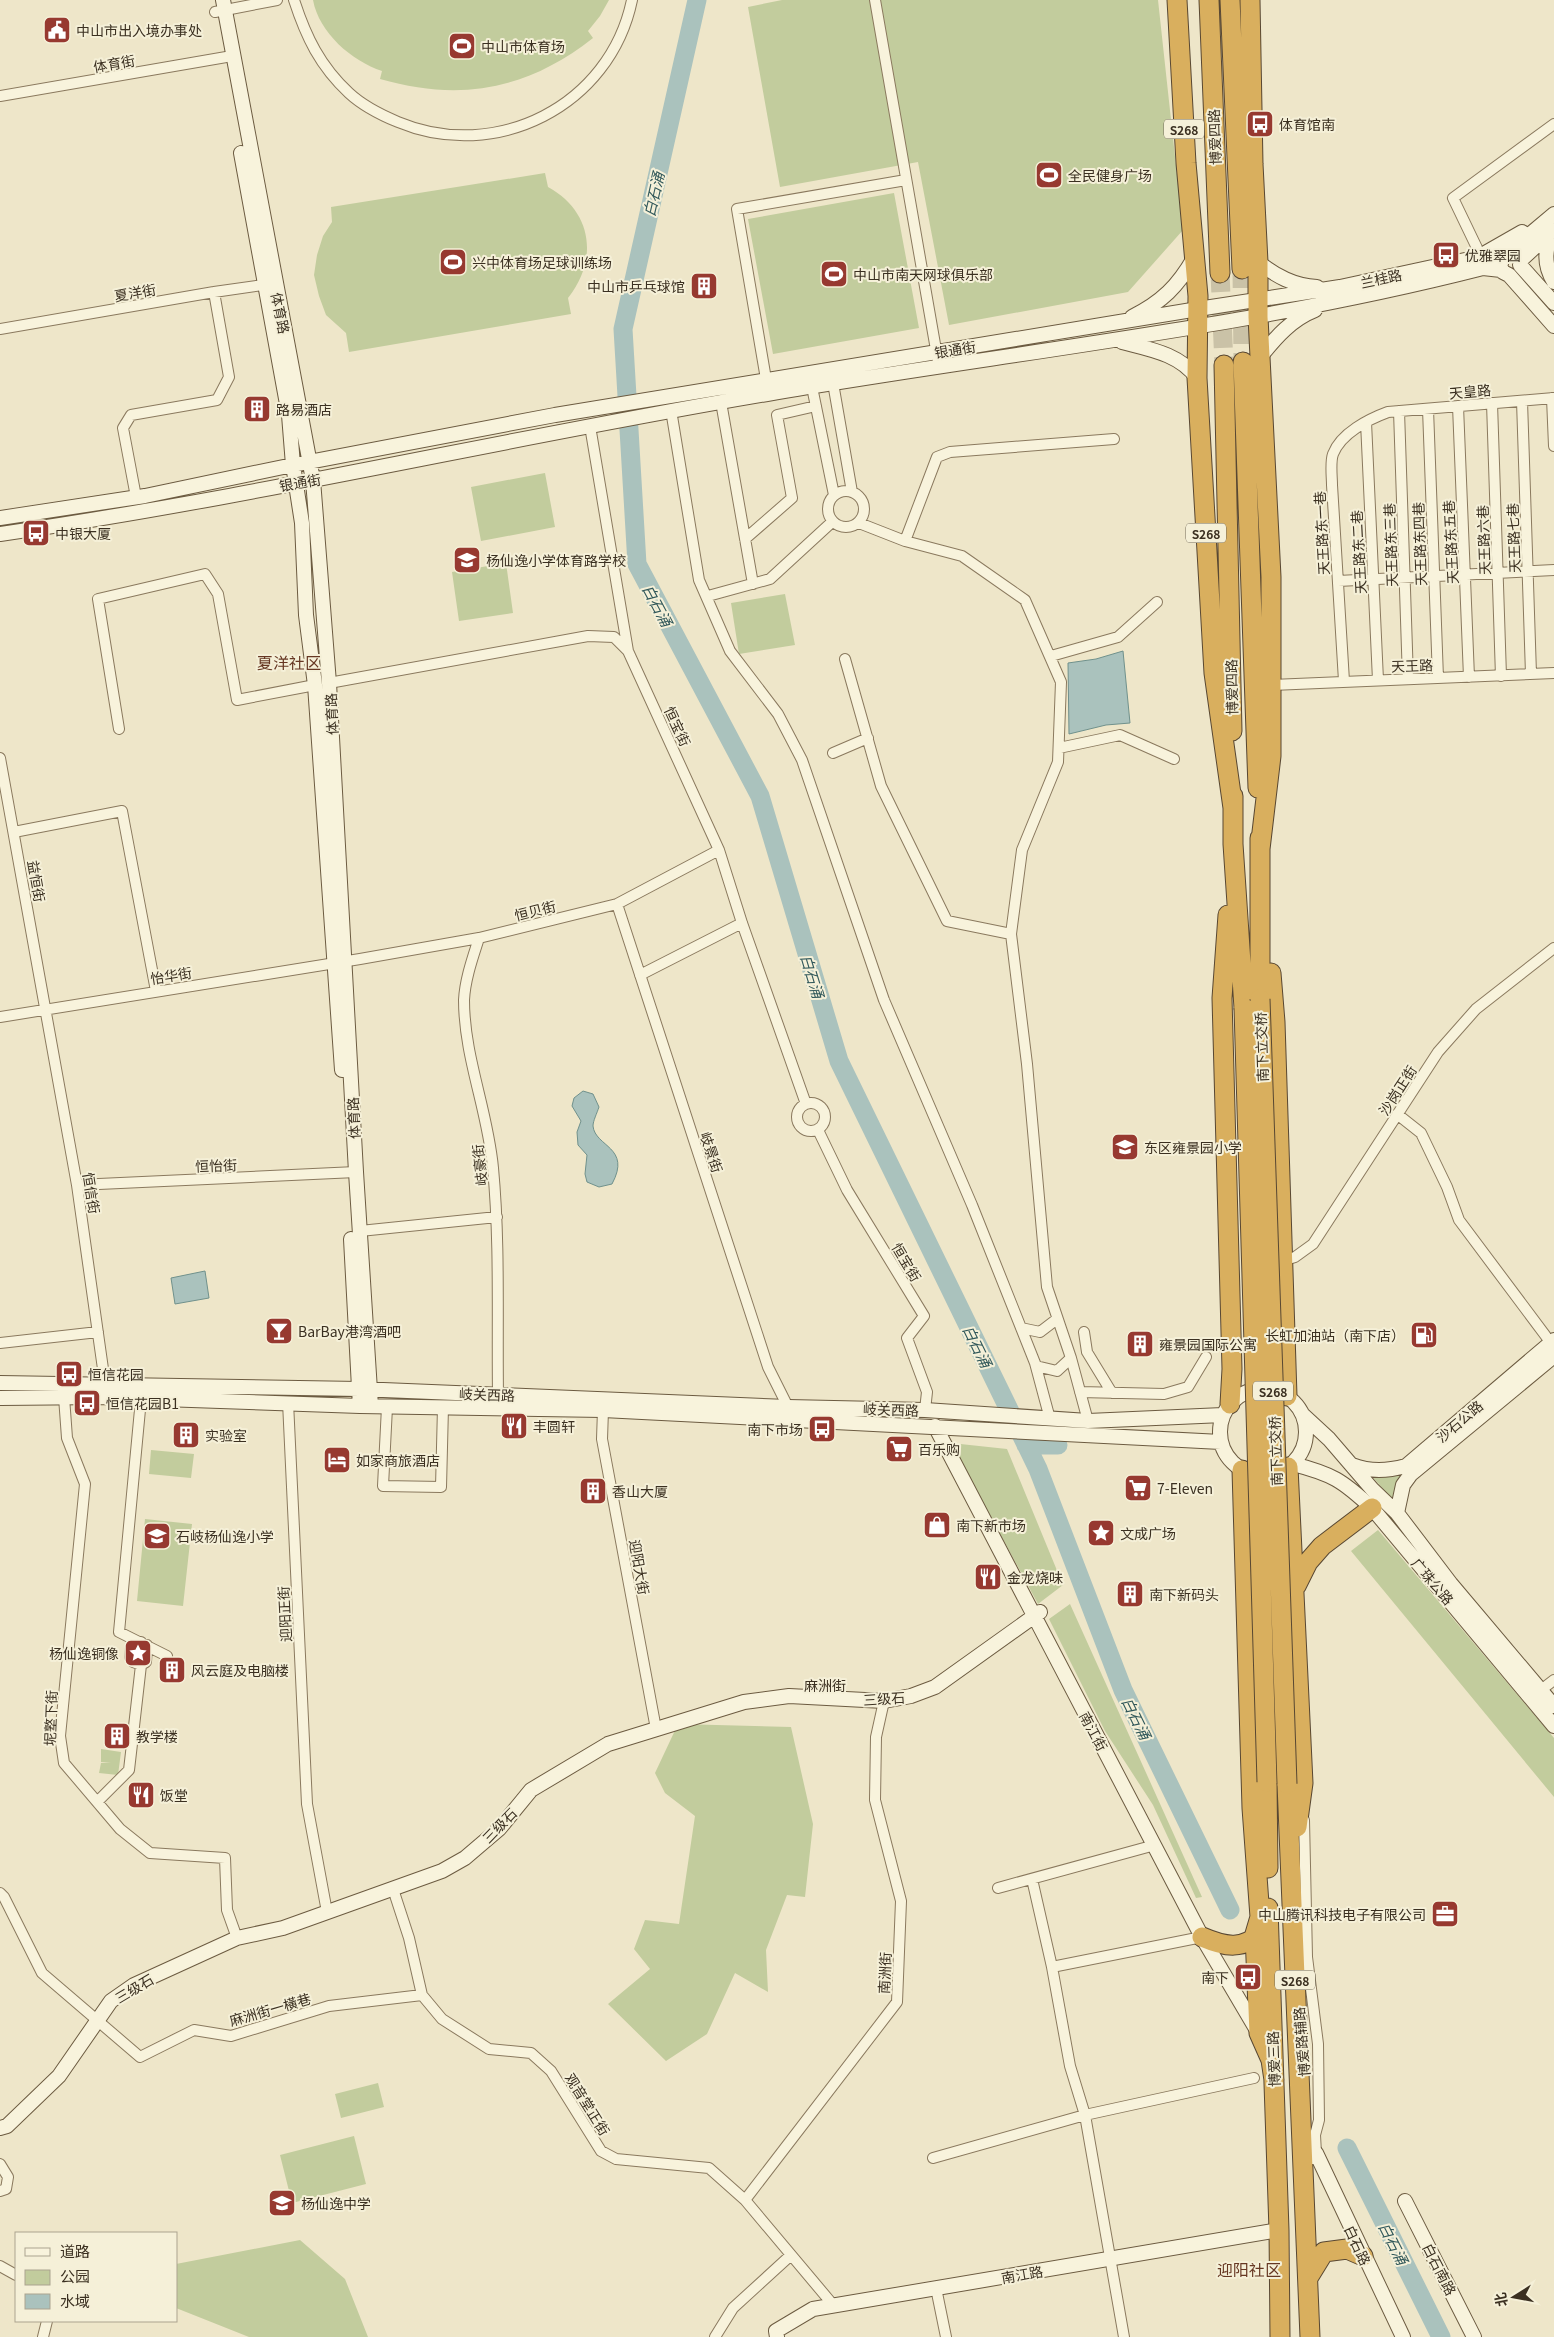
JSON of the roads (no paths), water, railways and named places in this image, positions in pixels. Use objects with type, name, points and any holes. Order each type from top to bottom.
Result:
[{"type":"highway","name":"S268","points":[[1177,0],[1186,163],[1199,317],[1197,378],[1214,673],[1233,808]]},
{"type":"highway","points":[[1178,20],[1187,0]]},
{"type":"highway","name":"博爱四路","points":[[1209,0],[1220,273]]},
{"type":"highway","name":"博爱四路","points":[[1230,0],[1250,266]]},
{"type":"highway","name":"S268","points":[[1249,4],[1250,266],[1258,308],[1271,576],[1271,756],[1260,849]]},
{"type":"highway","name":"博爱四路","points":[[1243,362],[1260,849],[1258,927],[1260,998]]},
{"type":"highway","name":"博爱四路","points":[[1224,365],[1234,844],[1244,1008]]},
{"type":"highway","points":[[1227,1410],[1232,1355],[1222,998],[1234,844]]},
{"type":"highway","points":[[1258,927],[1270,964],[1275,1022],[1287,1396]]},
{"type":"highway","name":"南下立交桥","points":[[1260,998],[1295,1784]]},
{"type":"highway","name":"南下立交桥","points":[[1244,1008],[1267,1782]]},
{"type":"highway","points":[[1291,1465],[1295,1587],[1295,1784]]},
{"type":"highway","points":[[1242,1470],[1252,1808],[1260,1917],[1255,1934],[1259,2033],[1271,2060],[1274,2080]]},
{"type":"highway","points":[[1295,1587],[1308,1562],[1322,1546],[1372,1508]]},
{"type":"highway","name":"博爱三路","points":[[1267,1782],[1269,1925],[1279,2230],[1280,2337]]},
{"type":"highway","name":"博爱三路","points":[[1295,1784],[1290,1879],[1310,2337]]},
{"type":"highway","points":[[1202,1937],[1220,1945],[1238,1946],[1255,1939],[1269,1925]]},
{"type":"highway","points":[[1308,2278],[1324,2252],[1347,2249],[1363,2256]]},
{"type":"street","points":[[219,6],[277,0]]},
{"type":"street","points":[[294,0],[305,33],[324,66],[350,94],[381,116],[417,130],[454,136],[492,134],[529,124],[562,106],[591,81],[614,51],[629,16],[632,0]]},
{"type":"street","points":[[875,0],[939,367]]},
{"type":"street","name":"体育路","points":[[219,6],[271,284],[313,480],[322,684],[366,1406]]},
{"type":"street","name":"体育街","points":[[0,96],[228,57]]},
{"type":"street","points":[[1554,124],[1453,198],[1477,248],[1481,262],[1554,214]]},
{"type":"street","points":[[768,387],[737,209],[906,180]]},
{"type":"street","points":[[1505,264],[1554,214]]},
{"type":"street","points":[[1505,264],[1516,273],[1520,263],[1554,229]]},
{"type":"street","points":[[1554,229],[1546,254],[1548,273],[1554,282]]},
{"type":"street","points":[[1120,322],[1135,316],[1167,295],[1182,279],[1194,258]]},
{"type":"street","name":"兰桂路","points":[[1258,308],[1469,272],[1481,262]]},
{"type":"street","name":"兰桂路","points":[[1341,293],[1481,262],[1505,264]]},
{"type":"street","points":[[1520,263],[1554,303]]},
{"type":"street","points":[[1505,264],[1554,326]]},
{"type":"street","points":[[1250,266],[1279,278],[1341,293]]},
{"type":"street","points":[[1469,272],[1489,275],[1504,280],[1535,304]]},
{"type":"street","name":"体育路","points":[[271,284],[302,523],[306,614],[322,684]]},
{"type":"street","name":"夏洋街","points":[[0,329],[271,284]]},
{"type":"street","points":[[136,497],[123,428],[131,415],[217,400],[229,377],[214,292]]},
{"type":"street","points":[[1261,356],[1279,333],[1341,293]]},
{"type":"street","name":"银通街","points":[[0,534],[313,480],[594,425],[654,406],[768,387],[936,352],[1120,322],[1199,317],[1258,308]]},
{"type":"street","name":"银通街","points":[[654,406],[671,410],[721,402],[768,387],[812,387],[1119,341],[1199,317]]},
{"type":"street","points":[[1119,341],[1172,357],[1186,366],[1197,378]]},
{"type":"street","points":[[833,383],[852,492]]},
{"type":"street","points":[[812,387],[834,496]]},
{"type":"street","points":[[1553,398],[1554,446]]},
{"type":"street","name":"天皇路","points":[[1388,412],[1553,398]]},
{"type":"street","name":"天王路七巷","points":[[1522,401],[1531,674]]},
{"type":"street","points":[[721,402],[753,584]]},
{"type":"street","name":"天王路六巷","points":[[1492,403],[1500,676]]},
{"type":"street","points":[[0,518],[136,497],[293,465],[310,464],[596,409],[654,406]]},
{"type":"street","points":[[745,539],[792,498],[776,414],[816,406]]},
{"type":"street","name":"天王路东五巷","points":[[1458,406],[1469,677]]},
{"type":"street","name":"天王路东四巷","points":[[1428,409],[1438,678]]},
{"type":"street","points":[[671,410],[700,580],[730,650],[778,714],[802,760],[884,1000],[972,1205],[1036,1366],[1049,1426]]},
{"type":"street","name":"天王路东三巷","points":[[1399,411],[1408,679]]},
{"type":"street","name":"天王路东一巷","points":[[1344,682],[1332,455],[1342,440],[1366,422],[1388,412]]},
{"type":"street","name":"天王路东二巷","points":[[1366,422],[1378,680]]},
{"type":"street","points":[[594,425],[628,651]]},
{"type":"street","points":[[904,541],[937,457],[950,452],[1114,439]]},
{"type":"street","points":[[842,491],[858,495],[864,506],[863,518],[859,523],[848,528],[832,522],[829,517],[828,506],[834,496],[842,491]]},
{"type":"street","points":[[708,596],[770,579],[832,522]]},
{"type":"street","points":[[859,523],[904,541],[962,556],[1025,600],[1061,682],[1058,762],[1022,850],[1011,934],[1027,1064],[1047,1287],[1056,1319],[1071,1358],[1088,1421]]},
{"type":"street","points":[[1338,581],[1554,570]]},
{"type":"street","name":"恒宝街","points":[[119,729],[98,599],[205,574],[218,594],[237,700],[588,636],[614,637],[628,651],[719,850],[742,923],[806,1104]]},
{"type":"street","points":[[1051,656],[1118,637],[1157,602]]},
{"type":"street","points":[[845,659],[881,786],[947,921],[1011,934]]},
{"type":"street","name":"天王路","points":[[1272,685],[1554,674]]},
{"type":"street","points":[[1059,748],[1120,735],[1174,759]]},
{"type":"street","points":[[833,753],[868,738]]},
{"type":"street","name":"益恒街","points":[[0,758],[46,1008]]},
{"type":"street","points":[[14,832],[122,811],[156,991]]},
{"type":"street","name":"恒贝街","points":[[340,962],[479,938],[617,904],[719,850]]},
{"type":"street","name":"岐景街","points":[[617,904],[768,1367],[788,1407]]},
{"type":"street","points":[[640,975],[742,923]]},
{"type":"street","name":"岐豪街","points":[[479,938],[470,965],[464,998],[466,1034],[490,1140],[497,1217],[498,1394]]},
{"type":"street","name":"沙岗正街","points":[[1282,1261],[1295,1257],[1313,1244],[1438,1052],[1476,1009],[1554,948]]},
{"type":"street","name":"怡华街","points":[[0,1017],[46,1008],[340,962]]},
{"type":"street","name":"恒信街","points":[[46,1008],[77,1185],[105,1383]]},
{"type":"street","points":[[806,1104],[820,1106],[824,1114],[824,1123],[818,1130],[804,1130],[798,1123],[797,1114],[806,1104]]},
{"type":"street","points":[[1397,1114],[1421,1133],[1447,1187],[1459,1220],[1553,1346]]},
{"type":"street","name":"恒宝街","points":[[818,1130],[847,1190],[924,1316],[907,1338],[927,1392],[925,1410]]},
{"type":"street","name":"体育路","points":[[352,1173],[360,1231],[365,1389]]},
{"type":"street","name":"恒怡街","points":[[77,1185],[352,1173]]},
{"type":"street","points":[[360,1231],[497,1217]]},
{"type":"street","points":[[1021,1328],[1040,1332],[1056,1319]]},
{"type":"street","points":[[0,1344],[98,1332]]},
{"type":"street","points":[[1084,1332],[1087,1352],[1112,1393]]},
{"type":"street","name":"沙石公路","points":[[1352,1465],[1368,1471],[1392,1470],[1406,1466],[1553,1346]]},
{"type":"street","name":"沙石公路","points":[[1397,1513],[1403,1485],[1411,1474],[1553,1346]]},
{"type":"street","points":[[1036,1366],[1057,1371],[1071,1358]]},
{"type":"street","points":[[1080,1392],[1164,1394],[1188,1387],[1206,1358]]},
{"type":"street","name":"岐关西路","points":[[0,1382],[365,1389],[788,1407],[925,1410],[972,1422]]},
{"type":"street","points":[[1257,1390],[1275,1391],[1287,1396],[1296,1404],[1303,1415],[1306,1436],[1304,1446],[1291,1465],[1278,1473],[1254,1474],[1242,1470],[1225,1453],[1221,1442],[1220,1424],[1227,1410],[1239,1396],[1257,1390]]},
{"type":"street","name":"坭墪下街","points":[[64,1397],[67,1438],[86,1484],[60,1736],[64,1763],[120,1829],[150,1853],[225,1858],[227,1910],[237,1938]]},
{"type":"street","name":"岐关西路","points":[[0,1398],[140,1398],[387,1407],[603,1410],[935,1426],[972,1422]]},
{"type":"street","points":[[140,1398],[119,1632],[168,1656]]},
{"type":"street","name":"迎阳正街","points":[[288,1402],[307,1804],[327,1912]]},
{"type":"street","points":[[387,1407],[383,1486],[441,1487],[443,1407]]},
{"type":"street","name":"迎阳大街","points":[[603,1410],[602,1439],[656,1729]]},
{"type":"street","points":[[1049,1426],[1227,1410]]},
{"type":"street","name":"广珠公路","points":[[1303,1415],[1329,1439],[1372,1489],[1397,1513],[1451,1584],[1554,1706]]},
{"type":"street","points":[[972,1422],[1049,1426],[1221,1442]]},
{"type":"street","name":"南江街","points":[[935,1426],[1037,1614],[1202,1937],[1259,2033]]},
{"type":"street","name":"广珠公路","points":[[1291,1465],[1324,1472],[1348,1486],[1372,1508],[1554,1726]]},
{"type":"street","points":[[955,1672],[1037,1614]]},
{"type":"street","points":[[141,1665],[133,1662],[130,1656],[131,1646],[144,1644]]},
{"type":"street","points":[[141,1665],[146,1662],[144,1644]]},
{"type":"street","points":[[97,1802],[129,1770],[141,1665]]},
{"type":"street","name":"三级石","points":[[879,1700],[920,1692],[934,1687],[955,1672]]},
{"type":"street","points":[[1540,1690],[1554,1680]]},
{"type":"street","name":"三级石","points":[[0,2128],[7,2126],[59,2076],[111,2001],[134,1985],[237,1938],[283,1928],[442,1871],[465,1858],[499,1829],[532,1790],[608,1744],[744,1702],[789,1696],[835,1699]]},
{"type":"street","name":"麻洲街","points":[[835,1699],[879,1700]]},
{"type":"street","name":"南洲街","points":[[745,2200],[897,2002],[901,1901],[875,1800],[876,1737],[879,1700]]},
{"type":"street","name":"博爱路辅路","points":[[1295,1784],[1307,1957],[1318,2044],[1319,2120],[1315,2136],[1316,2153],[1304,2175]]},
{"type":"street","points":[[998,1888],[1155,1845]]},
{"type":"street","points":[[1032,1879],[1052,1967],[1070,2066],[1085,2115],[1124,2337]]},
{"type":"street","name":"观音堂正街","points":[[393,1889],[409,1938],[422,1995],[442,2019],[489,2049],[531,2053],[551,2070],[601,2150],[616,2159],[709,2168],[745,2200],[834,2306]]},
{"type":"street","name":"麻洲街一橫巷","points":[[0,1893],[4,1897],[42,1973],[140,2057],[194,2030],[231,2036],[329,2006],[422,1995]]},
{"type":"street","points":[[1052,1967],[1202,1937]]},
{"type":"street","points":[[933,2158],[1085,2115],[1254,2078]]},
{"type":"street","name":"白石路","points":[[1316,2153],[1363,2256],[1403,2337]]},
{"type":"street","points":[[0,2164],[8,2177],[6,2189],[0,2191]]},
{"type":"street","name":"白石南路","points":[[1405,2201],[1474,2337]]},
{"type":"street","name":"南江路","points":[[777,2337],[776,2331],[813,2309],[1279,2230]]},
{"type":"street","points":[[715,2337],[733,2308],[791,2255]]},
{"type":"street","points":[[0,2266],[15,2274]]},
{"type":"street","points":[[936,2288],[946,2337]]},
{"type":"street","points":[[43,2337],[47,2322]]},
{"type":"water","points":[[1123,651],[1130,723],[1106,725],[1069,734],[1068,663],[1096,659]]},
{"type":"water","points":[[583,1091],[593,1094],[599,1107],[593,1124],[595,1133],[611,1149],[618,1162],[617,1172],[612,1184],[599,1187],[587,1182],[585,1174],[587,1155],[578,1145],[577,1132],[581,1121],[572,1106],[574,1098]]},
{"type":"water","points":[[205,1271],[209,1298],[175,1304],[171,1278]]},
{"type":"waterway","name":"白石涌","points":[[697,0],[623,329],[637,564],[760,796],[839,1061],[1038,1469],[1123,1690],[1230,1910]]},
{"type":"waterway","points":[[1026,1445],[1058,1445]]},
{"type":"waterway","name":"白石涌","points":[[1347,2148],[1441,2337]]},
{"type":"tunnel","points":[[1242,269],[1243,362]]},
{"type":"tunnel","points":[[1220,273],[1224,365]]},
{"type":"place","name":"中山市出入境办事处","points":[[57,30]]},
{"type":"place","name":"中山市体育场","points":[[462,46]]},
{"type":"place","name":"体育馆南","points":[[1260,124]]},
{"type":"place","name":"全民健身广场","points":[[1049,175]]},
{"type":"place","name":"优雅翠园","points":[[1446,255]]},
{"type":"place","name":"兴中体育场足球训练场","points":[[453,262]]},
{"type":"place","name":"中山市南天网球俱乐部","points":[[834,274]]},
{"type":"place","name":"中山市乒乓球馆","points":[[704,286]]},
{"type":"place","name":"路易酒店","points":[[257,409]]},
{"type":"place","name":"中银大厦","points":[[36,533]]},
{"type":"place","name":"杨仙逸小学体育路学校","points":[[467,560]]},
{"type":"place","name":"东区雍景园小学","points":[[1125,1147]]},
{"type":"place","name":"BarBay港湾酒吧","points":[[279,1331]]},
{"type":"place","name":"长虹加油站（南下店）","points":[[1424,1335]]},
{"type":"place","name":"雍景园国际公寓","points":[[1140,1344]]},
{"type":"place","name":"恒信花园","points":[[69,1374]]},
{"type":"place","name":"恒信花园B1","points":[[87,1403]]},
{"type":"place","name":"丰圆轩","points":[[514,1426]]},
{"type":"place","name":"南下市场","points":[[822,1429]]},
{"type":"place","name":"实验室","points":[[186,1435]]},
{"type":"place","name":"百乐购","points":[[899,1449]]},
{"type":"place","name":"如家商旅酒店","points":[[337,1460]]},
{"type":"place","name":"7-Eleven","points":[[1138,1488]]},
{"type":"place","name":"香山大厦","points":[[593,1491]]},
{"type":"place","name":"南下新市场","points":[[937,1525]]},
{"type":"place","name":"文成广场","points":[[1101,1533]]},
{"type":"place","name":"石岐杨仙逸小学","points":[[157,1536]]},
{"type":"place","name":"金龙烧味","points":[[988,1577]]},
{"type":"place","name":"南下新码头","points":[[1130,1594]]},
{"type":"place","name":"杨仙逸铜像","points":[[138,1653]]},
{"type":"place","name":"风云庭及电脑楼","points":[[172,1670]]},
{"type":"place","name":"教学楼","points":[[117,1736]]},
{"type":"place","name":"饭堂","points":[[141,1795]]},
{"type":"place","name":"中山腾讯科技电子有限公司","points":[[1445,1914]]},
{"type":"place","name":"南下","points":[[1248,1977]]},
{"type":"place","name":"杨仙逸中学","points":[[282,2203]]},
{"type":"district","name":"夏洋社区","points":[[289,662]]},
{"type":"district","name":"迎阳社区","points":[[1249,2269]]}]
